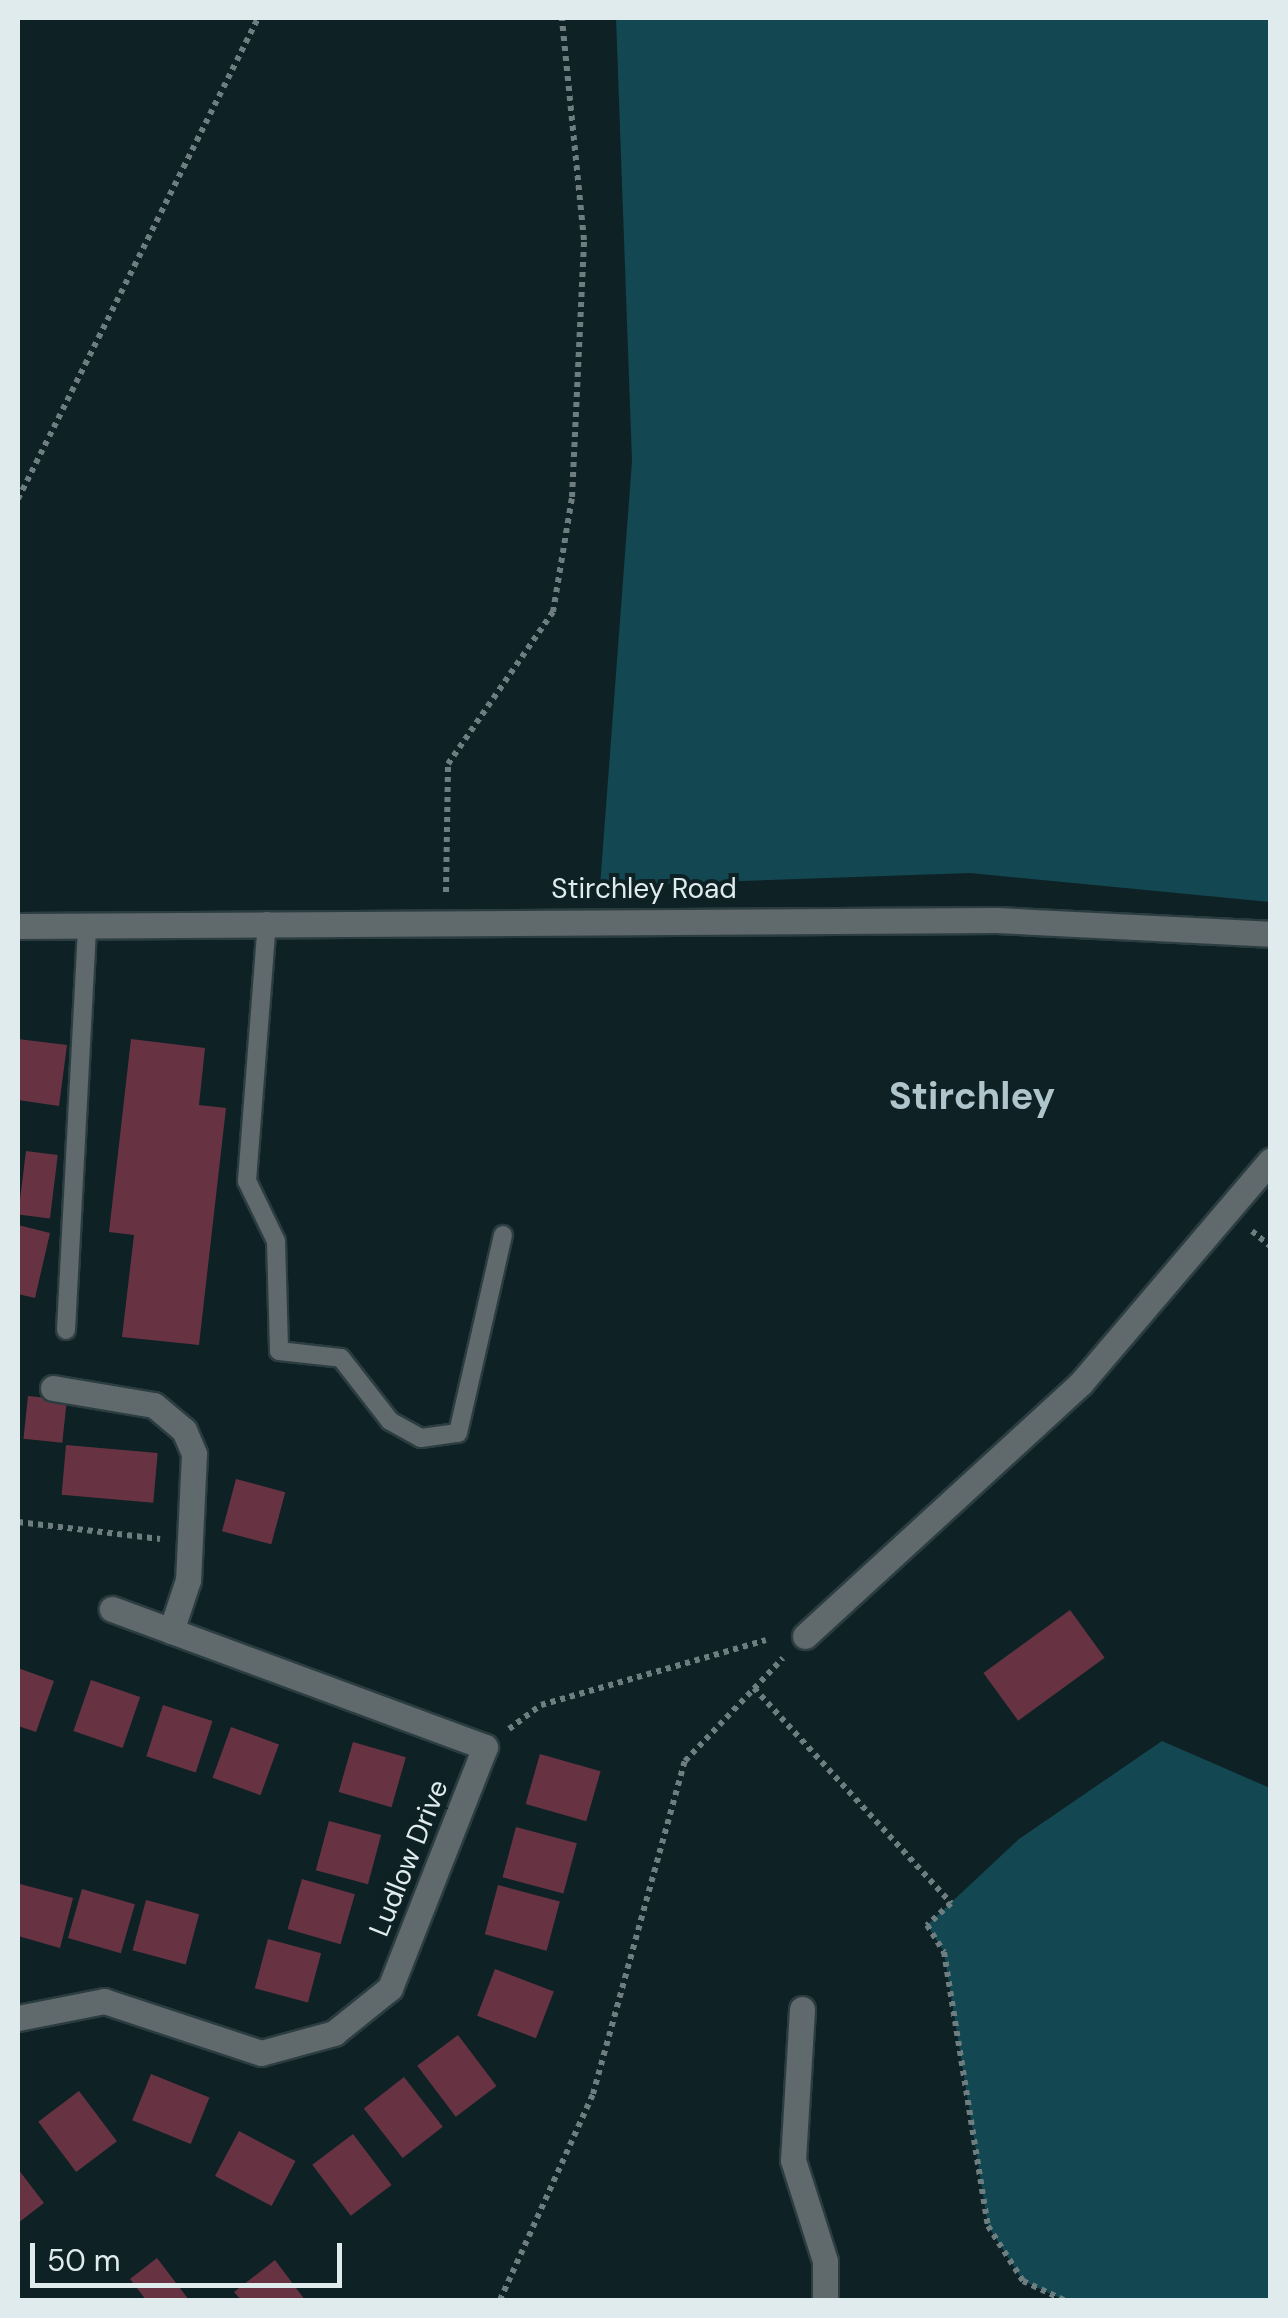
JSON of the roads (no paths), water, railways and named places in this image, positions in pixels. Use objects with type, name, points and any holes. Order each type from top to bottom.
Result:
[{"type":"street","name":"Stirchley Road","points":[[18,926],[446,918],[997,920],[1270,934]]},
{"type":"street","points":[[805,1636],[1081,1383],[1270,1162]]},
{"type":"street","points":[[53,1388],[154,1405],[184,1430],[194,1454],[190,1543],[171,1632],[112,1610]]},
{"type":"street","name":"Ludlow Drive","points":[[18,2018],[104,2001],[262,2053],[334,2034],[390,1988],[486,1747],[171,1632]]},
{"type":"street","points":[[802,2009],[793,2160],[825,2261],[825,2300]]},
{"type":"lane","points":[[266,921],[247,1181],[276,1240],[279,1351],[341,1358],[390,1420],[421,1438],[458,1433],[504,1235]]},
{"type":"lane","points":[[66,1330],[87,924]]},
{"type":"district","name":"Stirchley","points":[[972,1097]]}]
